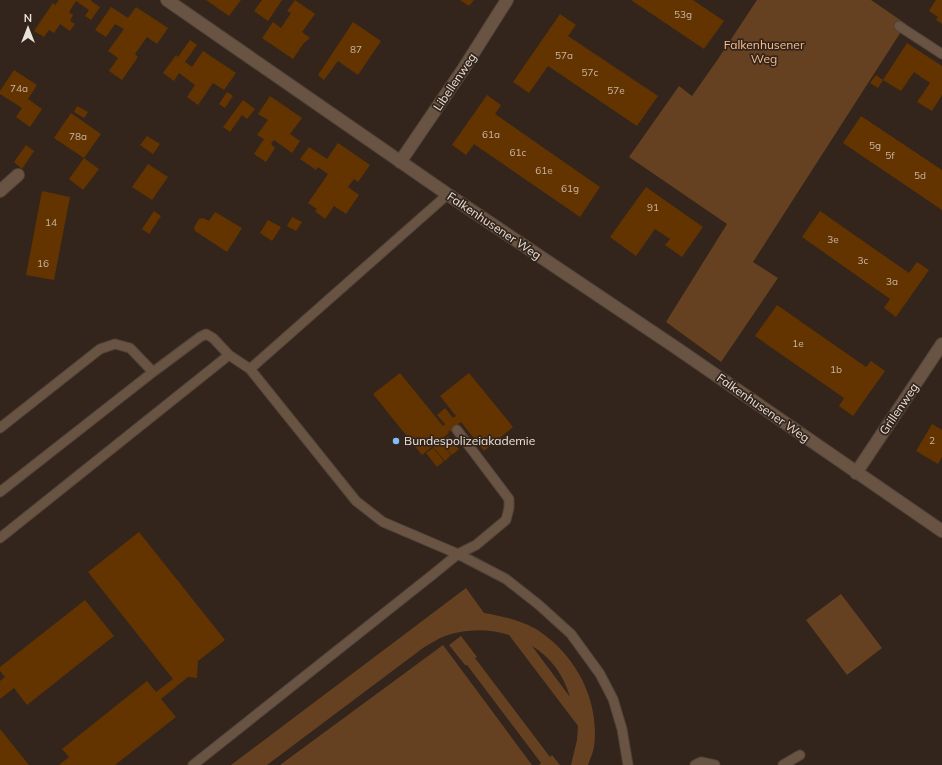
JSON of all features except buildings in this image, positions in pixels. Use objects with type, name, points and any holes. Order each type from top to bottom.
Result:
[{"type":"street","name":"Falkenhusener Weg","points":[[168,0],[400,162],[675,347],[942,531]]},
{"type":"street","name":"Libellenweg","points":[[400,162],[462,71],[507,0]]},
{"type":"street","points":[[0,192],[18,175]]},
{"type":"street","name":"Grillenweg","points":[[856,473],[942,344]]},
{"type":"lane","points":[[899,26],[942,54]]},
{"type":"lane","points":[[250,369],[447,194]]},
{"type":"lane","points":[[0,492],[153,372],[206,334],[213,338],[229,355],[250,369],[356,501],[383,522],[458,554],[506,579],[571,634],[600,674],[613,699],[622,729],[628,765]]},
{"type":"lane","points":[[0,428],[100,348],[115,344],[130,348],[153,372]]},
{"type":"lane","points":[[0,538],[229,355]]},
{"type":"lane","points":[[193,765],[458,554],[476,545],[506,520],[509,508],[509,499],[457,430]]},
{"type":"lane","points":[[783,765],[800,755]]},
{"type":"lane","points":[[695,765],[701,762],[715,765]]},
{"type":"green space","points":[[757,0],[871,0],[906,24],[753,262],[778,278],[721,362],[666,322],[727,224],[629,157],[679,86],[692,96]]},
{"type":"green space","points":[[466,588],[484,613],[505,617],[527,624],[553,641],[575,667],[589,697],[593,713],[595,730],[594,747],[588,765],[571,765],[577,740],[578,726],[509,635],[485,630],[460,632],[442,637],[423,648],[267,765],[231,765]],"holes":[[[532,646],[539,650],[556,668],[570,697]]]},
{"type":"green space","points":[[841,594],[882,648],[847,675],[806,620]]},
{"type":"green space","points":[[461,636],[477,657],[475,658],[550,757],[552,755],[560,765],[539,765],[541,763],[467,665],[465,665],[449,645]]},
{"type":"green space","points":[[443,645],[532,765],[280,765]]},
{"type":"place","name":"Bundespolizeiakademie","points":[[396,441]]}]
